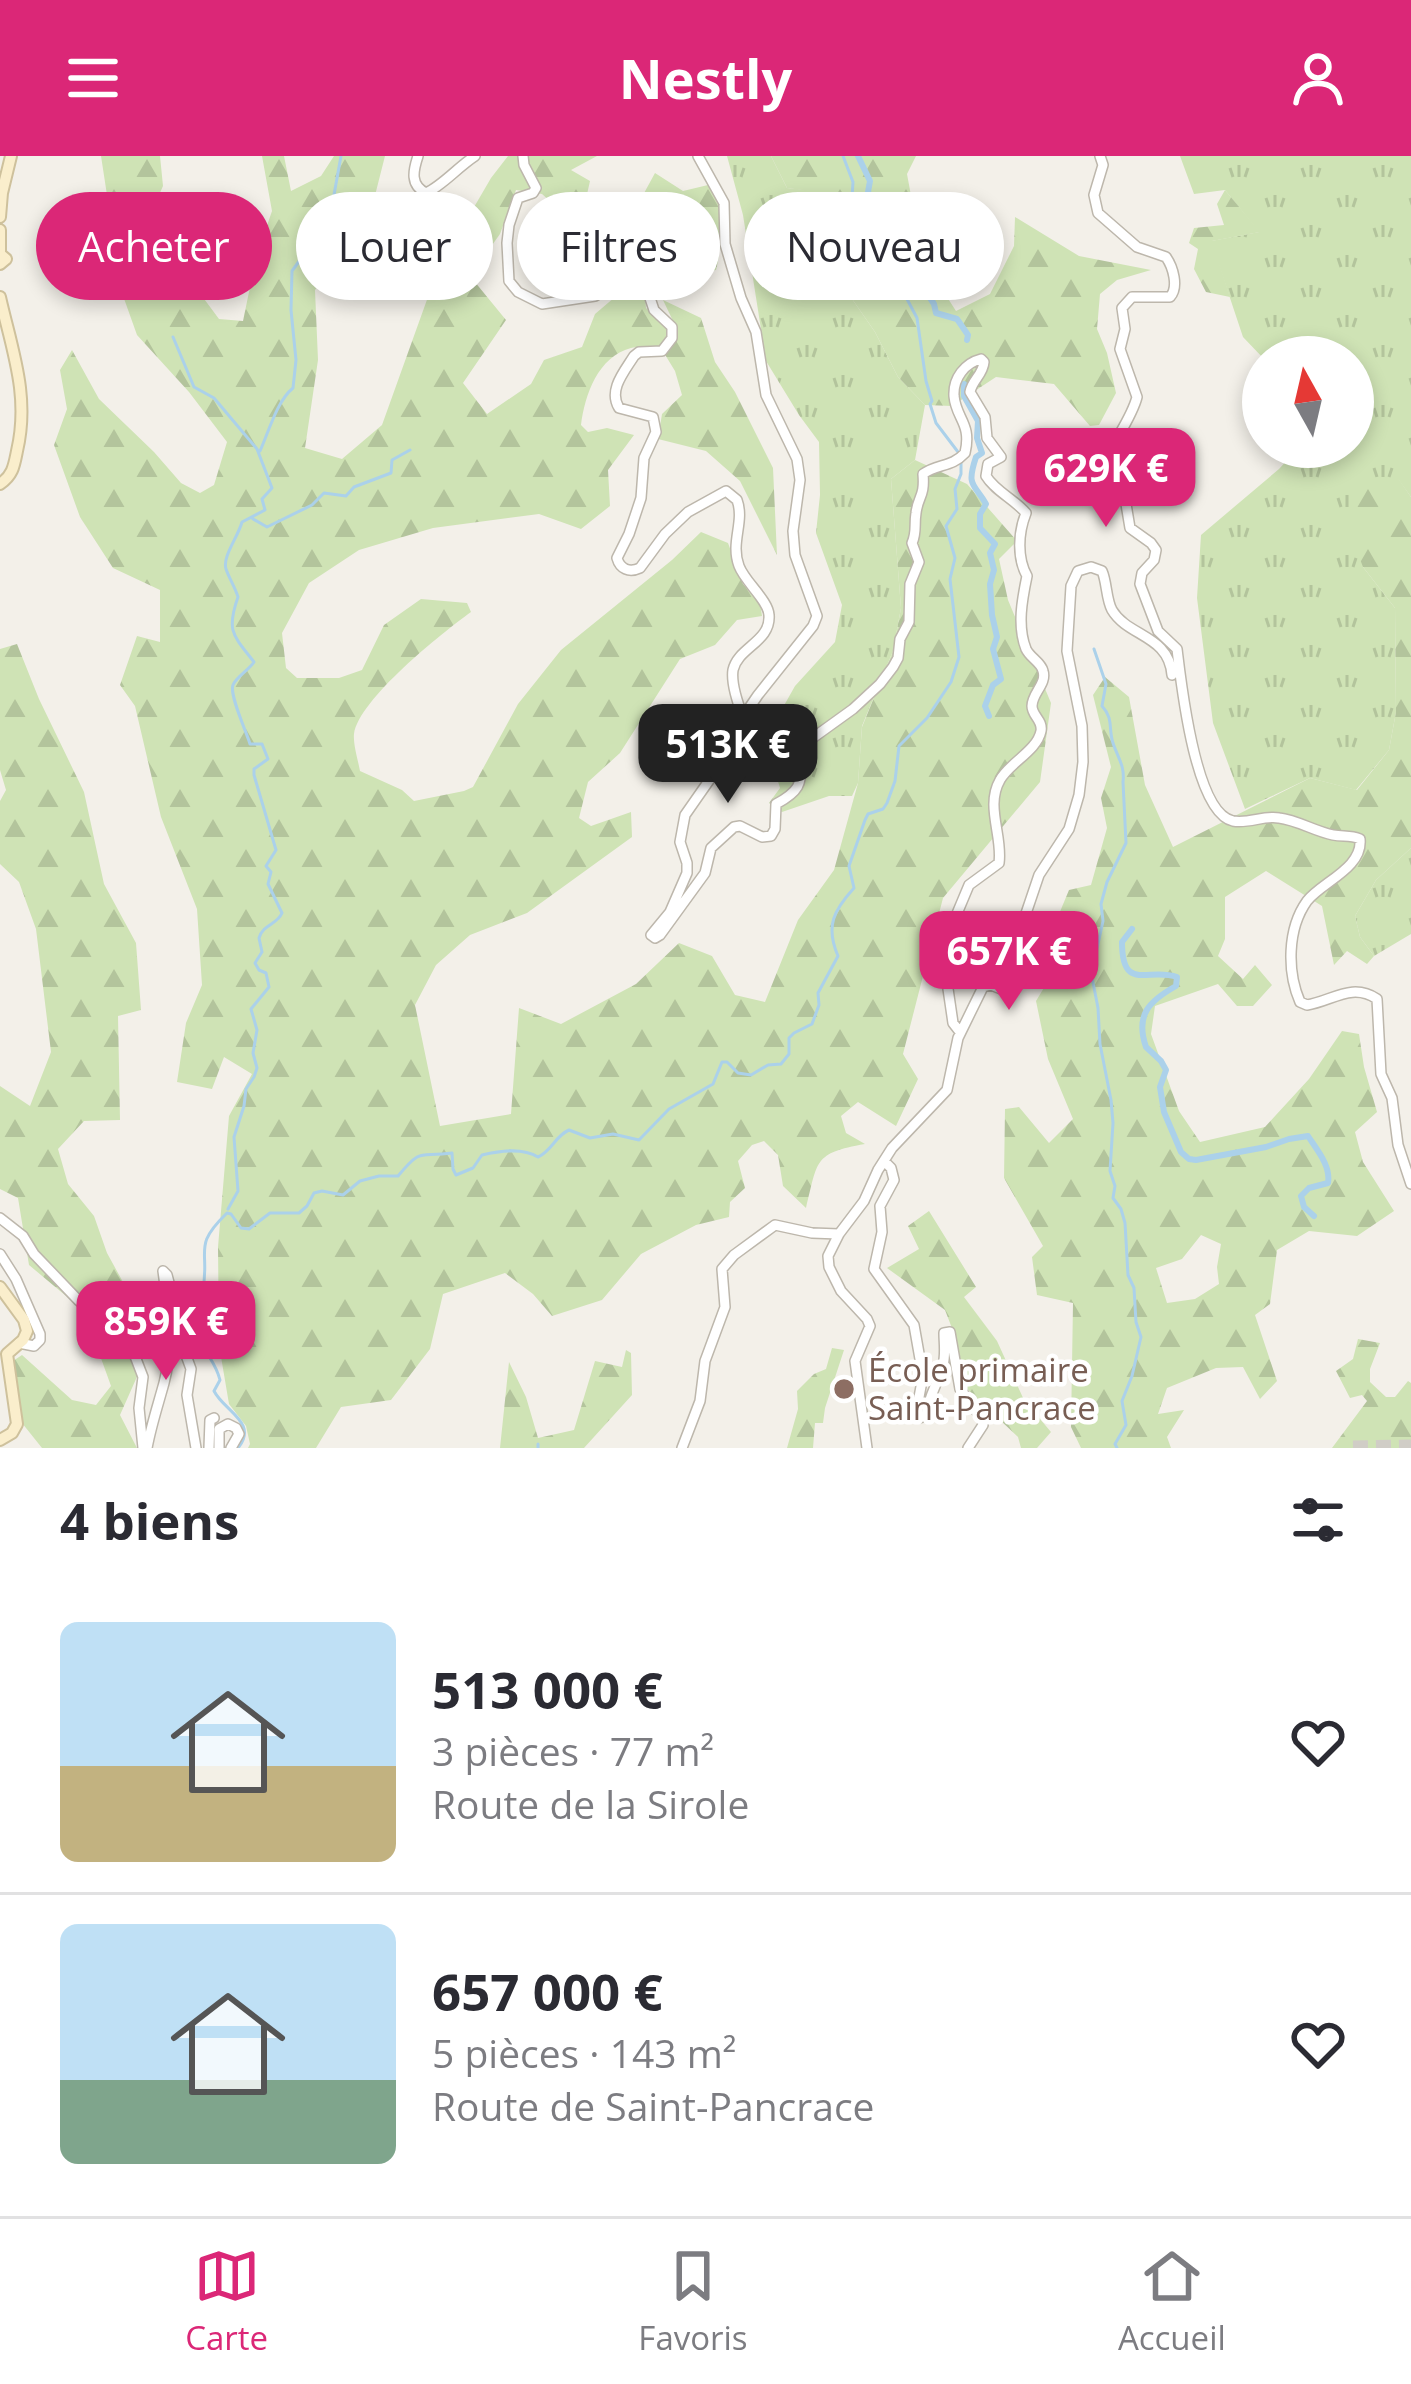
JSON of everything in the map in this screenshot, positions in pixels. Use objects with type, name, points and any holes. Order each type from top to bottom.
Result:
[{"type":"main road","points":[[0,218],[11,156]]},
{"type":"main road","points":[[0,230],[0,254],[6,259],[0,264]]},
{"type":"main road","points":[[0,297],[15,354],[23,420],[12,472],[0,484]]},
{"type":"main road","points":[[0,1286],[27,1333],[6,1357],[17,1424],[0,1440]]},
{"type":"street","points":[[418,156],[415,181],[426,193],[475,156]]},
{"type":"street","points":[[523,156],[536,188],[518,198],[509,224],[509,281],[513,287],[546,304],[601,295],[626,267],[654,266],[661,273],[649,295],[654,310],[672,327],[672,338],[662,351],[634,356],[618,381],[614,399],[619,408],[653,417],[656,431],[644,458],[636,516],[617,558],[627,570],[640,568],[665,534],[693,508],[726,491],[737,500],[740,519],[734,543],[738,561],[769,616],[760,639],[740,656],[733,671],[743,717]]},
{"type":"street","points":[[698,156],[724,203],[724,244],[756,332],[766,395],[797,458],[795,555],[817,616],[743,717],[716,772],[685,815],[680,842],[687,871],[670,912],[651,932],[653,938],[660,935],[708,868],[711,848],[734,827],[767,838],[774,832],[776,804],[798,788],[803,745],[853,709],[893,667],[909,622],[911,580],[919,562],[912,543],[916,507],[925,491],[923,474],[953,464],[968,445],[955,388],[965,366],[981,359],[984,366],[971,395],[985,417],[988,442],[1001,457],[988,464],[986,476],[1026,513],[1019,530],[1023,546],[1019,561],[1027,577],[1021,598],[1022,627],[1026,650],[1044,676],[1032,704],[1041,731],[1000,779],[994,797],[999,862],[972,881],[948,935],[946,982],[953,1023],[960,1032]]},
{"type":"street","points":[[1100,156],[1103,165],[1094,195],[1097,210],[1137,247],[1168,258],[1175,288],[1167,298],[1134,296],[1123,304],[1125,329],[1120,345],[1137,398],[1100,474],[1103,483],[1125,498],[1130,528],[1156,550],[1140,584],[1159,634],[1178,652],[1184,714],[1215,808],[1238,822],[1278,818],[1360,839],[1359,852],[1307,902],[1295,926],[1291,948],[1295,988],[1306,1005],[1347,992],[1364,992],[1376,1000],[1381,1074],[1392,1098],[1398,1145],[1411,1184]]},
{"type":"street","points":[[867,1448],[855,1361],[870,1326],[846,1298],[828,1256],[884,1161],[944,1095],[960,1032],[984,986],[1006,991],[1016,982],[1018,938],[1039,875],[1069,829],[1078,803],[1083,739],[1067,636],[1072,579],[1079,570],[1102,571],[1114,613],[1168,656],[1184,714]]},
{"type":"street","points":[[884,1161],[894,1180],[881,1202],[882,1232],[874,1269],[914,1325],[923,1376],[916,1413],[920,1418],[926,1416],[929,1395],[945,1358],[943,1336],[950,1332],[960,1390],[983,1420],[968,1448]]},
{"type":"street","points":[[0,1218],[23,1236],[79,1301],[128,1338],[143,1377],[140,1408],[145,1448]]},
{"type":"street","points":[[682,1448],[701,1395],[705,1361],[724,1312],[721,1273],[726,1263],[772,1226],[839,1234]]},
{"type":"street","points":[[0,1254],[40,1334],[34,1346],[20,1343]]},
{"type":"street","points":[[145,1448],[164,1384],[170,1333],[163,1271],[190,1369],[187,1395],[196,1448]]},
{"type":"street","points":[[214,1418],[214,1448]]},
{"type":"street","points":[[214,1448],[219,1429],[228,1424],[239,1434],[231,1448]]},
{"type":"green space","points":[[101,156],[160,156],[160,192],[107,192]]},
{"type":"green space","points":[[262,156],[284,156],[291,191],[321,176],[334,156],[385,156],[376,192],[296,192],[296,300],[315,300],[318,360],[305,448],[342,459],[382,425],[427,300],[490,300],[506,320],[463,383],[487,414],[531,384],[544,360],[582,347],[595,314],[611,300],[645,300],[646,308],[670,329],[660,347],[631,348],[610,359],[590,389],[581,425],[588,432],[607,428],[634,435],[608,470],[610,506],[581,529],[539,514],[433,528],[359,550],[309,583],[282,633],[286,668],[297,678],[339,678],[362,670],[384,625],[421,599],[467,603],[471,612],[386,686],[370,703],[354,734],[360,771],[402,790],[414,801],[473,787],[518,704],[561,650],[701,532],[728,543],[743,584],[760,603],[762,616],[737,620],[715,645],[680,659],[620,753],[588,782],[579,818],[591,826],[631,812],[632,837],[527,913],[470,935],[436,965],[415,1005],[440,1126],[511,1114],[519,1008],[561,1024],[636,984],[679,943],[712,956],[735,995],[765,1002],[798,920],[834,870],[858,783],[862,727],[893,651],[901,608],[891,479],[915,460],[967,484],[1017,541],[999,559],[1008,600],[1051,703],[1040,782],[943,898],[903,1054],[918,1079],[896,1126],[858,1102],[841,1116],[846,1133],[865,1144],[836,1151],[820,1162],[806,1208],[783,1186],[778,1155],[764,1141],[752,1145],[738,1161],[745,1188],[730,1202],[729,1217],[696,1225],[641,1254],[602,1300],[552,1316],[505,1273],[443,1294],[430,1349],[391,1400],[341,1407],[316,1448],[248,1448],[246,1426],[229,1404],[219,1345],[218,1247],[229,1116],[252,1074],[224,1057],[212,1089],[177,1082],[186,1023],[202,985],[197,909],[161,817],[135,706],[120,685],[137,636],[160,642],[160,590],[113,568],[80,517],[54,445],[67,409],[60,370],[72,350],[99,399],[181,483],[200,493],[214,485],[227,442],[137,335],[124,300],[205,300],[219,319],[243,321],[247,300],[272,300],[272,192]]},
{"type":"green space","points":[[508,156],[597,156],[571,170],[590,181],[588,192],[516,190],[493,244],[493,192],[483,192]]},
{"type":"green space","points":[[727,156],[771,156],[787,188],[817,191],[744,192],[744,221]]},
{"type":"green space","points":[[771,156],[916,156],[907,174],[910,192],[787,188]]},
{"type":"green space","points":[[1180,156],[1411,156],[1411,497],[1398,479],[1363,567],[1395,608],[1396,712],[1389,750],[1356,790],[1310,778],[1245,809],[1213,723],[1197,598],[1201,535],[1280,468],[1374,468],[1374,336],[1243,336],[1211,241],[1259,232],[1225,190],[1194,194]]},
{"type":"green space","points":[[655,173],[683,191],[708,185],[713,192],[645,192]]},
{"type":"green space","points":[[1225,190],[1260,232],[1212,241],[1230,297],[1206,292],[1194,269],[1198,249],[1189,243],[1194,228],[1224,225],[1217,204]]},
{"type":"green space","points":[[1015,217],[1079,256],[1151,270],[1117,280],[1100,294],[1097,329],[1116,393],[1099,425],[1090,426],[1054,384],[996,377],[952,406],[925,405],[898,377],[853,300],[949,300],[956,311],[978,300],[1004,300],[1004,266],[1014,246]]},
{"type":"green space","points":[[663,300],[701,318],[715,362],[773,468],[777,555],[740,481],[706,451],[658,439],[662,414],[682,395],[664,353],[676,336]]},
{"type":"green space","points":[[756,300],[853,300],[898,377],[925,405],[915,460],[891,479],[901,608],[893,651],[862,726],[858,783],[852,796],[829,796],[782,812],[769,803],[780,788],[773,765],[760,748],[795,686],[835,642],[842,605],[816,533],[819,442],[766,361]]},
{"type":"green space","points":[[1355,477],[1398,478],[1411,497],[1411,848],[1376,880],[1355,916],[1360,937],[1374,956],[1367,964],[1347,951],[1334,965],[1322,906],[1266,871],[1225,897],[1225,939],[1218,956],[1243,979],[1255,965],[1272,985],[1253,1006],[1237,1006],[1218,984],[1155,1006],[1151,1034],[1179,1111],[1200,1142],[1265,1127],[1309,1079],[1342,1031],[1359,1034],[1377,1112],[1355,1132],[1363,1162],[1394,1211],[1357,1236],[1309,1231],[1277,1250],[1270,1304],[1255,1315],[1277,1381],[1260,1399],[1243,1367],[1216,1368],[1167,1388],[1158,1414],[1184,1410],[1167,1437],[1171,1448],[1081,1448],[1071,1427],[1073,1303],[1037,1295],[1032,1257],[1043,1246],[1004,1178],[1005,1109],[1019,1107],[1049,1143],[1073,1119],[1048,1059],[1036,1001],[1045,986],[1047,943],[1069,890],[1091,885],[1107,828],[1101,798],[1111,767],[1093,695],[1105,677],[1129,697],[1145,785],[1173,847],[1310,778],[1357,790],[1389,750],[1396,712],[1395,608],[1363,567],[1347,525]],"holes":[[[1201,1235],[1221,1244],[1219,1284],[1195,1299],[1167,1303],[1156,1268],[1182,1259]]]},
{"type":"green space","points":[[17,644],[84,792],[104,884],[136,943],[141,1010],[118,1016],[120,1120],[84,1121],[58,1149],[68,1184],[94,1216],[129,1293],[140,1370],[120,1415],[137,1448],[42,1448],[22,1423],[10,1363],[22,1355],[72,1400],[96,1405],[111,1386],[84,1311],[29,1265],[18,1198],[0,1189],[0,1086],[30,1106],[51,1052],[36,929],[19,882],[0,864],[0,801],[6,790],[0,770],[0,649]]},
{"type":"green space","points":[[1411,848],[1411,934],[1374,956],[1360,937],[1355,916],[1376,880]]},
{"type":"green space","points":[[929,1211],[976,1287],[964,1297],[997,1341],[1024,1400],[1051,1432],[1037,1448],[1021,1448],[1018,1437],[963,1385],[955,1336],[945,1310],[887,1268],[919,1249],[908,1226]]},
{"type":"green space","points":[[1358,1339],[1380,1343],[1370,1382],[1386,1397],[1395,1397],[1411,1383],[1411,1448],[1332,1448],[1367,1401],[1362,1395],[1350,1398],[1336,1371],[1353,1359]]},
{"type":"green space","points":[[832,1348],[844,1350],[823,1423],[815,1423],[813,1448],[787,1448],[798,1409],[797,1391],[826,1369]]},
{"type":"green space","points":[[626,1350],[631,1353],[632,1395],[584,1448],[500,1448],[509,1362],[538,1438],[574,1430],[595,1361],[622,1367]]},
{"type":"waterway","points":[[260,451],[278,408],[293,388],[292,271],[318,248],[321,230],[330,217],[341,156]]},
{"type":"waterway","points":[[843,156],[866,233],[868,264],[898,282],[917,318],[930,404],[936,423],[958,452]]},
{"type":"waterway","points":[[858,156],[878,213],[889,230],[914,244],[921,284],[936,313],[957,319],[967,340]]},
{"type":"waterway","points":[[173,337],[194,387],[214,398],[257,449],[272,488],[262,499],[265,510],[242,522],[225,564],[238,597],[234,632],[254,662],[232,690],[250,744],[262,744],[268,759],[254,769],[254,775],[276,850],[266,866],[271,872],[268,884],[282,913],[259,938],[262,952],[255,963],[266,973],[269,987],[251,1009],[257,1030],[253,1053],[257,1068],[246,1089],[234,1137],[238,1191],[228,1209]]},
{"type":"waterway","points":[[964,384],[964,396],[978,421],[982,453],[976,457],[972,474],[986,504],[980,528],[995,544],[990,553],[994,570],[990,584],[997,637],[993,649],[1001,679],[993,685],[985,706],[989,716]]},
{"type":"waterway","points":[[253,519],[267,527],[312,505],[324,493],[346,496],[354,487],[391,473],[392,460],[410,450]]},
{"type":"waterway","points":[[238,1448],[245,1431],[214,1391],[220,1380],[203,1346],[197,1315],[206,1241],[227,1213],[241,1228],[249,1229],[270,1213],[299,1213],[314,1193],[343,1195],[360,1181],[398,1176],[422,1155],[452,1153],[456,1175],[473,1168],[482,1155],[518,1151],[538,1157],[569,1130],[590,1138],[613,1134],[639,1140],[669,1109],[713,1084],[722,1062],[751,1075],[781,1064],[789,1054],[789,1038],[812,1024],[818,993],[838,956],[832,936],[834,919],[854,888],[849,866],[865,820],[887,803],[899,746],[927,718],[951,682],[959,657],[950,579],[955,558],[946,526],[957,509],[955,489],[961,461]]},
{"type":"waterway","points":[[1094,649],[1106,684],[1102,706],[1123,771],[1126,843],[1107,882],[1101,904],[1103,921],[1090,967],[1111,1100],[1113,1198],[1125,1223],[1128,1275],[1141,1337],[1122,1401],[1126,1425],[1117,1448]]},
{"type":"waterway","points":[[1132,929],[1122,942],[1127,968],[1139,975],[1177,977],[1176,986],[1147,1010],[1142,1026],[1146,1047],[1166,1070],[1160,1087],[1164,1112],[1181,1152],[1196,1160],[1308,1136],[1328,1177],[1328,1183],[1309,1188],[1301,1196],[1314,1216]]},
{"type":"tunnel","points":[[1353,1448],[1411,1447]]},
{"type":"place","name":"École primaire Saint-Pancrace","points":[[844,1389]]}]
